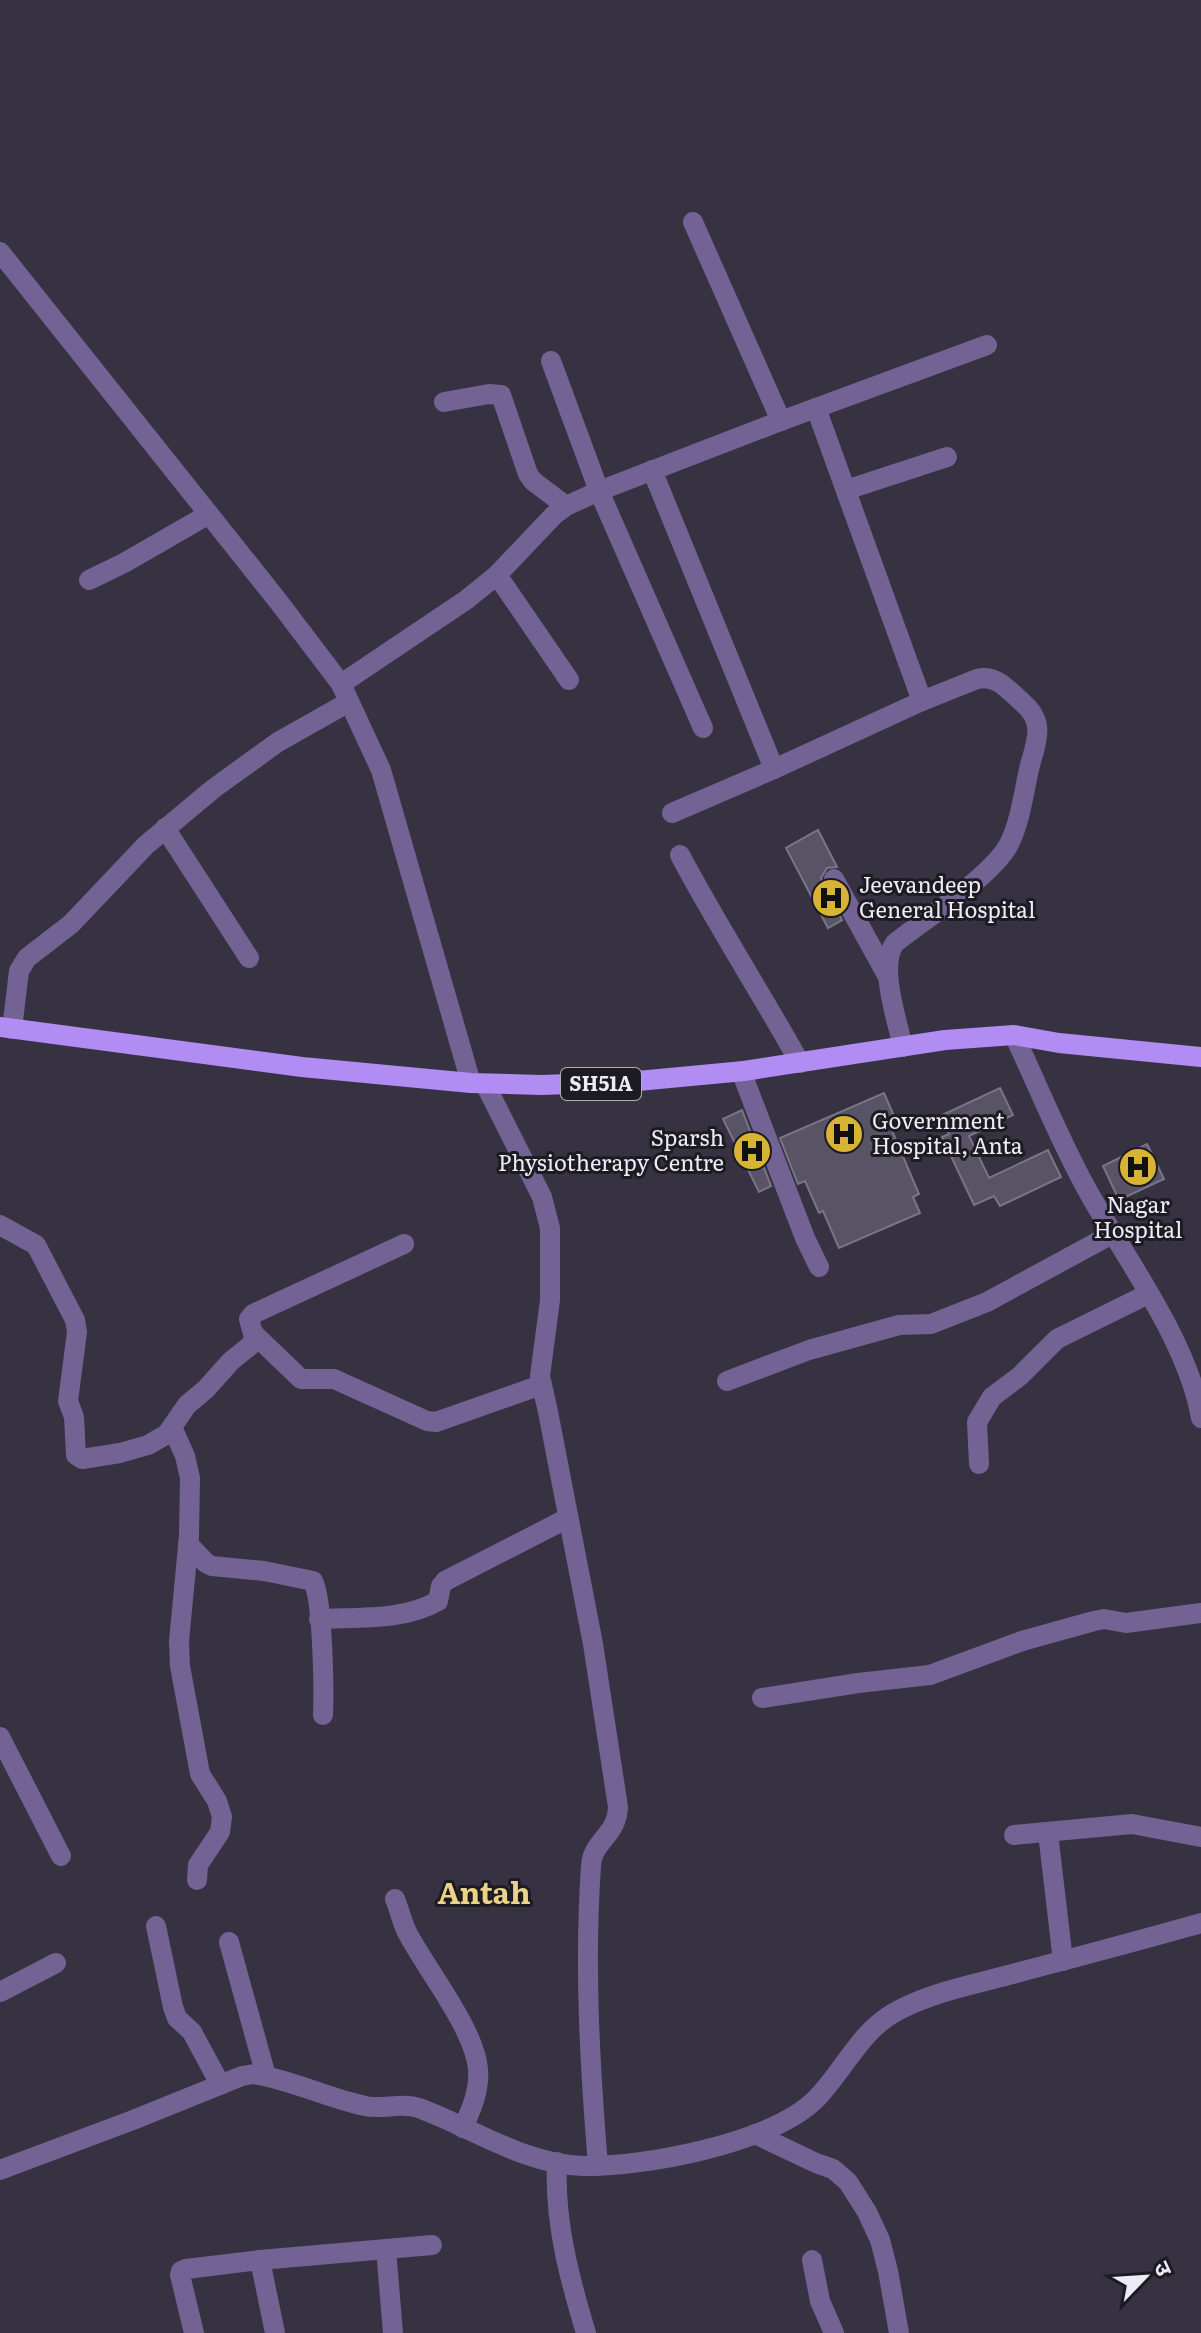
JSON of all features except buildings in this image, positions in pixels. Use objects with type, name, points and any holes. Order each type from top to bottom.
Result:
[{"type":"main road","name":"SH51A","points":[[6,1028],[302,1067],[478,1083],[592,1084],[741,1071],[956,1039],[1014,1035],[1059,1043],[1201,1057]]},
{"type":"street","points":[[693,222],[781,421]]},
{"type":"street","points":[[0,252],[209,514],[345,693],[381,770],[478,1083],[542,1197],[550,1228],[550,1300],[541,1385],[593,1644],[618,1807],[617,1822],[596,1849],[591,1862],[589,2053],[598,2166]]},
{"type":"street","points":[[6,1028],[22,963],[83,913],[165,828],[497,575],[566,506],[652,470],[987,345]]},
{"type":"street","points":[[551,361],[599,491],[703,728]]},
{"type":"street","points":[[444,402],[489,394],[501,395],[528,474],[566,506]]},
{"type":"street","points":[[816,408],[922,701]]},
{"type":"street","points":[[846,490],[947,457]]},
{"type":"street","points":[[652,470],[774,769]]},
{"type":"street","points":[[89,580],[209,514]]},
{"type":"street","points":[[497,575],[569,680]]},
{"type":"street","points":[[672,813],[977,679],[992,678],[1029,708],[1038,724],[1035,748],[1010,842],[992,867],[895,943],[889,952],[888,977],[903,1047]]},
{"type":"street","points":[[165,828],[249,958]]},
{"type":"street","points":[[680,855],[800,1063]]},
{"type":"street","points":[[834,879],[888,977]]},
{"type":"street","points":[[1014,1035],[1078,1171],[1185,1363],[1196,1391],[1201,1418]]},
{"type":"street","points":[[741,1071],[819,1267]]},
{"type":"street","points":[[0,1225],[36,1245],[76,1323],[68,1401],[74,1417],[77,1457],[82,1459],[148,1445],[167,1434],[184,1408],[251,1345],[254,1334],[249,1321],[253,1314],[404,1244]]},
{"type":"street","points":[[727,1381],[809,1350],[899,1325],[931,1324],[987,1302],[1112,1234]]},
{"type":"street","points":[[979,1464],[977,1420],[992,1397],[1020,1376],[1057,1339],[1148,1294]]},
{"type":"street","points":[[254,1334],[301,1379],[334,1379],[427,1421],[436,1422],[541,1385]]},
{"type":"street","points":[[172,1427],[189,1470],[180,1666],[200,1774],[217,1801],[222,1817],[220,1832],[198,1865],[197,1880]]},
{"type":"street","points":[[319,1619],[400,1615],[427,1606],[438,1601],[445,1581],[568,1518]]},
{"type":"street","points":[[188,1544],[212,1566],[309,1579],[316,1587],[323,1715]]},
{"type":"street","points":[[762,1698],[930,1675],[1022,1641],[1104,1619],[1126,1623],[1201,1613]]},
{"type":"street","points":[[0,1737],[61,1856]]},
{"type":"street","points":[[1014,1835],[1132,1824],[1201,1837]]},
{"type":"street","points":[[1048,1833],[1063,1961]]},
{"type":"street","points":[[395,1899],[407,1933],[475,2052],[477,2085],[463,2128]]},
{"type":"street","points":[[0,2170],[248,2074],[266,2076],[362,2106],[404,2105],[417,2108],[521,2154],[579,2166],[647,2163],[755,2134],[809,2105],[855,2048],[898,2010],[963,1987],[1201,1923]]},
{"type":"street","points":[[156,1926],[177,2018],[192,2032],[220,2084]]},
{"type":"street","points":[[229,1942],[266,2076]]},
{"type":"street","points":[[0,1992],[56,1963]]},
{"type":"street","points":[[755,2134],[833,2169],[848,2182],[880,2240],[899,2333]]},
{"type":"street","points":[[557,2162],[556,2194],[560,2224],[586,2333]]},
{"type":"street","points":[[194,2333],[181,2271],[260,2260],[432,2245]]},
{"type":"street","points":[[386,2249],[393,2333]]},
{"type":"street","points":[[260,2260],[275,2333]]},
{"type":"street","points":[[812,2260],[820,2301],[834,2333]]},
{"type":"place","name":"Jeevandeep General Hospital","points":[[831,898]]},
{"type":"place","name":"Government Hospital, Anta","points":[[844,1134]]},
{"type":"place","name":"Sparsh Physiotherapy Centre","points":[[752,1151]]},
{"type":"place","name":"Nagar Hospital","points":[[1138,1167]]},
{"type":"district","name":"Antah","points":[[484,1894]]}]
